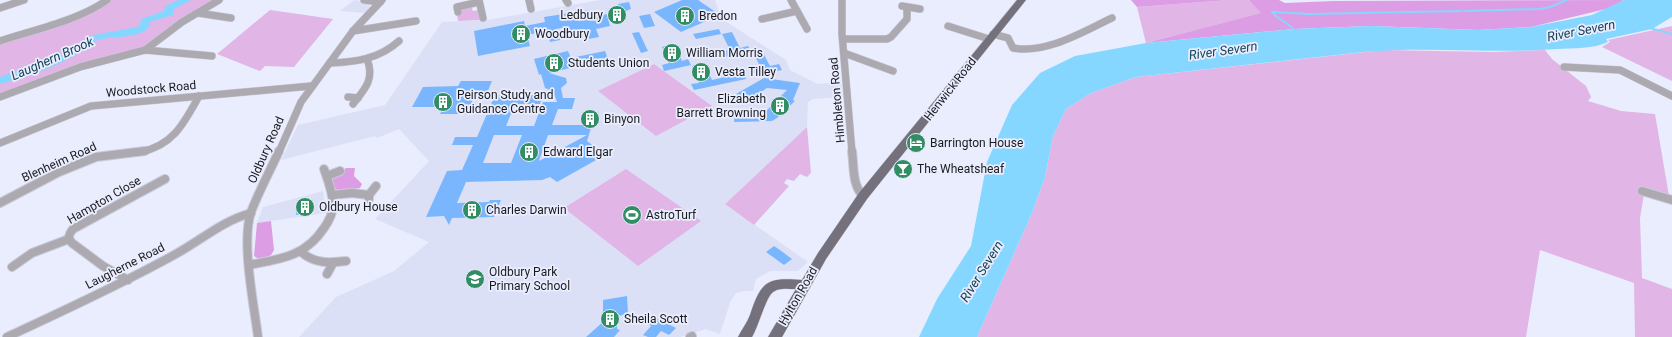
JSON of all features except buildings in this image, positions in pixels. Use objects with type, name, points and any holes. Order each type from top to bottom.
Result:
[{"type":"main road","name":"Henwick Road","points":[[822,256],[863,196],[922,126],[991,36],[1022,0]]},
{"type":"main road","name":"Hylton Road","points":[[775,337],[822,256]]},
{"type":"main road","points":[[745,337],[751,329],[760,299],[769,288],[786,283],[805,285]]},
{"type":"street","points":[[0,8],[24,0]]},
{"type":"street","points":[[0,41],[90,11],[107,0]]},
{"type":"street","points":[[145,50],[171,30],[219,0]]},
{"type":"street","points":[[364,0],[381,1]]},
{"type":"street","points":[[529,0],[531,9]]},
{"type":"street","points":[[791,0],[807,29]]},
{"type":"street","name":"Himbleton Road","points":[[842,0],[843,39],[855,183],[857,190],[863,196]]},
{"type":"street","name":"Oldbury Road","points":[[258,337],[249,265],[248,233],[251,213],[294,116],[311,86],[353,31],[381,1]]},
{"type":"street","points":[[458,12],[458,7],[479,1],[483,18]]},
{"type":"street","points":[[902,6],[920,9]]},
{"type":"street","points":[[843,39],[887,39],[891,37],[907,19],[907,10],[909,8]]},
{"type":"street","points":[[762,19],[797,11]]},
{"type":"street","points":[[198,13],[231,18]]},
{"type":"street","points":[[948,26],[991,36],[1008,38],[1013,48],[1023,49],[1048,46],[1061,42],[1112,18]]},
{"type":"street","points":[[353,31],[416,21]]},
{"type":"street","points":[[330,63],[354,62],[378,56],[396,44],[384,44]]},
{"type":"street","points":[[0,97],[80,67],[145,50],[211,56]]},
{"type":"street","points":[[844,53],[893,71]]},
{"type":"street","points":[[348,97],[356,101],[367,87],[370,79],[371,68],[367,59]]},
{"type":"street","points":[[1564,67],[1620,70],[1672,96]]},
{"type":"street","name":"Woodstock Road","points":[[0,143],[91,106],[311,86]]},
{"type":"street","name":"Blenheim Road","points":[[0,203],[98,156],[135,152],[165,144],[180,130],[199,96]]},
{"type":"street","points":[[249,265],[300,252],[324,229],[331,219],[333,205],[332,195],[325,172],[340,171]]},
{"type":"street","name":"Hampton Close","points":[[128,280],[102,266],[69,239],[69,234],[73,229],[152,181],[165,179]]},
{"type":"street","points":[[332,195],[352,193],[369,197],[376,186]]},
{"type":"street","points":[[1642,191],[1672,200]]},
{"type":"street","name":"Laugherne Road","points":[[7,337],[128,280],[187,248],[238,216],[251,213]]},
{"type":"street","points":[[12,267],[22,258],[39,249],[69,239]]},
{"type":"street","points":[[300,252],[307,259],[324,263],[346,261]]},
{"type":"street","points":[[327,274],[333,263]]},
{"type":"shaded area","points":[[110,0],[216,0],[146,49],[0,96],[0,42]]},
{"type":"shaded area","points":[[354,0],[367,2],[370,7],[364,13],[340,11]]},
{"type":"shaded area","points":[[600,0],[715,0],[722,19],[786,60],[790,70],[818,84],[841,82],[843,97],[813,99],[808,102],[807,127],[725,204],[808,262],[798,271],[770,271],[756,279],[753,291],[736,293],[731,300],[720,334],[706,329],[680,337],[299,337],[336,297],[394,271],[429,242],[375,219],[429,161],[399,129],[377,138],[375,136],[281,160],[298,125],[385,105],[442,22],[488,20]]},
{"type":"shaded area","points":[[1131,0],[1229,0],[1137,7]]},
{"type":"shaded area","points":[[1229,0],[1249,0],[1262,13],[1146,43],[1137,7]]},
{"type":"shaded area","points":[[1249,0],[1279,0],[1285,3],[1334,1],[1624,0],[1610,8],[1531,27],[1478,30],[1371,26],[1294,29],[1146,43],[1261,13]]},
{"type":"shaded area","points":[[471,5],[473,11],[479,10],[480,20],[458,21],[457,14],[460,8]]},
{"type":"shaded area","points":[[270,10],[333,19],[294,67],[265,66],[260,71],[217,54]]},
{"type":"shaded area","points":[[1672,26],[1672,81],[1602,47],[1610,42],[1608,40]]},
{"type":"shaded area","points":[[1384,50],[1493,52],[1545,50],[1552,59],[1586,86],[1591,97],[1588,101],[1621,111],[1655,114],[1669,196],[1644,194],[1640,218],[1642,278],[1672,289],[1672,337],[1635,337],[1634,283],[1540,250],[1526,337],[977,337],[1032,213],[1045,177],[1053,136],[1066,109],[1091,93],[1136,77]]},
{"type":"shaded area","points":[[654,64],[712,106],[656,136],[598,91]]},
{"type":"shaded area","points":[[807,127],[811,173],[807,177],[800,174],[794,181],[787,179],[784,183],[789,186],[754,225],[725,204]]},
{"type":"shaded area","points":[[346,168],[355,168],[354,176],[362,184],[360,188],[341,191],[335,189],[331,179]]},
{"type":"shaded area","name":"AstroTurf","points":[[626,169],[701,221],[638,266],[564,208]]},
{"type":"shaded area","points":[[323,191],[326,213],[257,223],[263,207]]},
{"type":"shaded area","points":[[271,221],[274,250],[271,255],[260,260],[254,256],[257,223]]},
{"type":"water","name":"River Severn","points":[[1624,0],[1672,0],[1672,17],[1652,29],[1606,39],[1608,42],[1590,47],[1509,51],[1388,50],[1364,52],[1136,77],[1091,93],[1066,109],[1053,136],[1045,177],[1032,213],[977,337],[919,337],[937,299],[971,246],[987,162],[1012,105],[1040,73],[1075,56],[1146,43],[1294,29],[1371,26],[1478,30],[1531,27],[1592,15]]},
{"type":"waterway","name":"Laughern Brook","points":[[0,81],[59,59],[78,49],[93,38],[140,30],[145,26],[145,21],[148,19],[169,13],[169,8],[186,0]]},
{"type":"waterway","points":[[1464,11],[1540,9],[1550,7],[1567,0]]},
{"type":"waterway","points":[[1294,30],[1272,12],[1309,14],[1461,11]]},
{"type":"waterway","points":[[1650,28],[1672,34]]},
{"type":"place","name":"Ledbury","points":[[617,15]]},
{"type":"place","name":"Bredon","points":[[685,16]]},
{"type":"place","name":"Woodbury","points":[[521,34]]},
{"type":"place","name":"William Morris","points":[[672,53]]},
{"type":"place","name":"Students Union","points":[[554,63]]},
{"type":"place","name":"Vesta Tilley","points":[[701,72]]},
{"type":"place","name":"Peirson Study and Guidance Centre","points":[[443,102]]},
{"type":"place","name":"Elizabeth Barrett Browning","points":[[780,106]]},
{"type":"place","name":"Binyon","points":[[590,119]]},
{"type":"place","name":"Barrington House","points":[[916,143]]},
{"type":"place","name":"Edward Elgar","points":[[529,152]]},
{"type":"place","name":"The Wheatsheaf","points":[[903,169]]},
{"type":"place","name":"Oldbury House","points":[[305,207]]},
{"type":"place","name":"Charles Darwin","points":[[472,210]]},
{"type":"place","name":"AstroTurf","points":[[632,215]]},
{"type":"place","name":"Oldbury Park Primary School","points":[[475,279]]},
{"type":"place","name":"Sheila Scott","points":[[610,319]]}]
